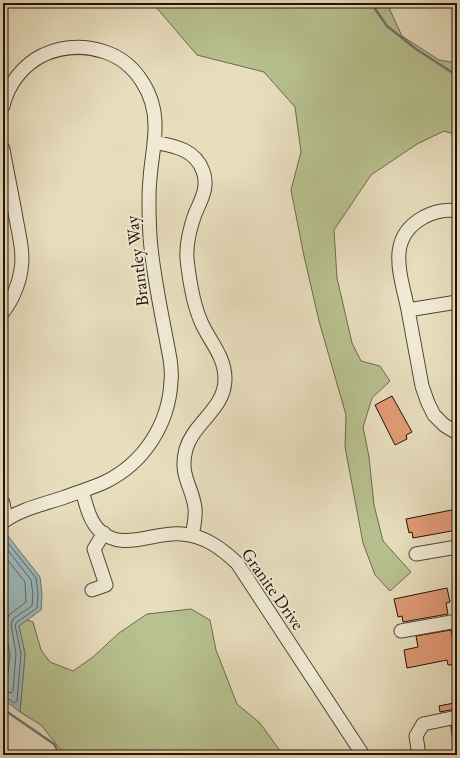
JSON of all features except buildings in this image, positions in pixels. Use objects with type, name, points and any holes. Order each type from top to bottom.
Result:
[{"type":"street","name":"Brantley Way","points":[[3,106],[5,98],[14,80],[26,66],[50,52],[67,48],[94,48],[108,53],[122,60],[143,82],[154,110],[155,126],[148,211],[154,267],[170,359],[171,380],[169,399],[164,419],[155,437],[134,463],[120,474],[104,482],[32,508],[5,520]]},
{"type":"street","points":[[154,142],[177,146],[187,151],[196,159],[203,171],[205,182],[204,193],[195,214],[189,237],[188,263],[198,314],[207,334],[219,351],[224,374],[224,387],[218,403],[191,438],[185,456],[185,475],[195,507],[192,535]]},
{"type":"street","points":[[3,149],[21,241],[22,257],[21,270],[15,291],[3,312]]},
{"type":"street","points":[[457,211],[440,211],[429,214],[417,220],[408,229],[401,240],[398,252],[399,266],[422,386],[434,415],[444,425],[457,433]]},
{"type":"street","points":[[408,310],[447,305],[457,302]]},
{"type":"street","name":"Granite Drive","points":[[82,491],[94,524],[104,533],[116,540],[124,541],[169,534],[180,534],[192,535],[219,547],[237,564],[363,755]]},
{"type":"street","points":[[3,503],[5,520]]},
{"type":"street","points":[[92,590],[106,585],[94,549],[104,533]]},
{"type":"street","points":[[416,554],[457,547]]},
{"type":"street","points":[[401,631],[457,621]]},
{"type":"street","points":[[420,755],[416,736],[423,724],[457,718]]},
{"type":"green space","points":[[149,3],[389,3],[390,10],[402,36],[439,60],[457,63],[457,135],[444,131],[417,144],[371,175],[334,230],[337,278],[352,343],[361,361],[380,366],[390,381],[372,398],[363,427],[369,457],[374,505],[383,541],[411,572],[390,591],[375,575],[363,543],[345,447],[346,415],[319,321],[291,190],[301,152],[295,107],[264,72],[197,55],[155,6]]},
{"type":"green space","points":[[191,609],[210,620],[216,650],[237,704],[260,723],[283,755],[65,755],[41,725],[20,712],[25,654],[19,626],[27,620],[33,622],[41,650],[50,662],[73,671],[93,657],[119,633],[147,614]]},
{"type":"water","points":[[8,536],[40,577],[42,594],[41,610],[19,626],[25,654],[20,712],[3,699],[3,540]]},
{"type":"waterway","points":[[371,3],[387,26],[416,49],[453,73],[457,78]]},
{"type":"waterway","points":[[3,709],[54,744],[60,755]]}]
